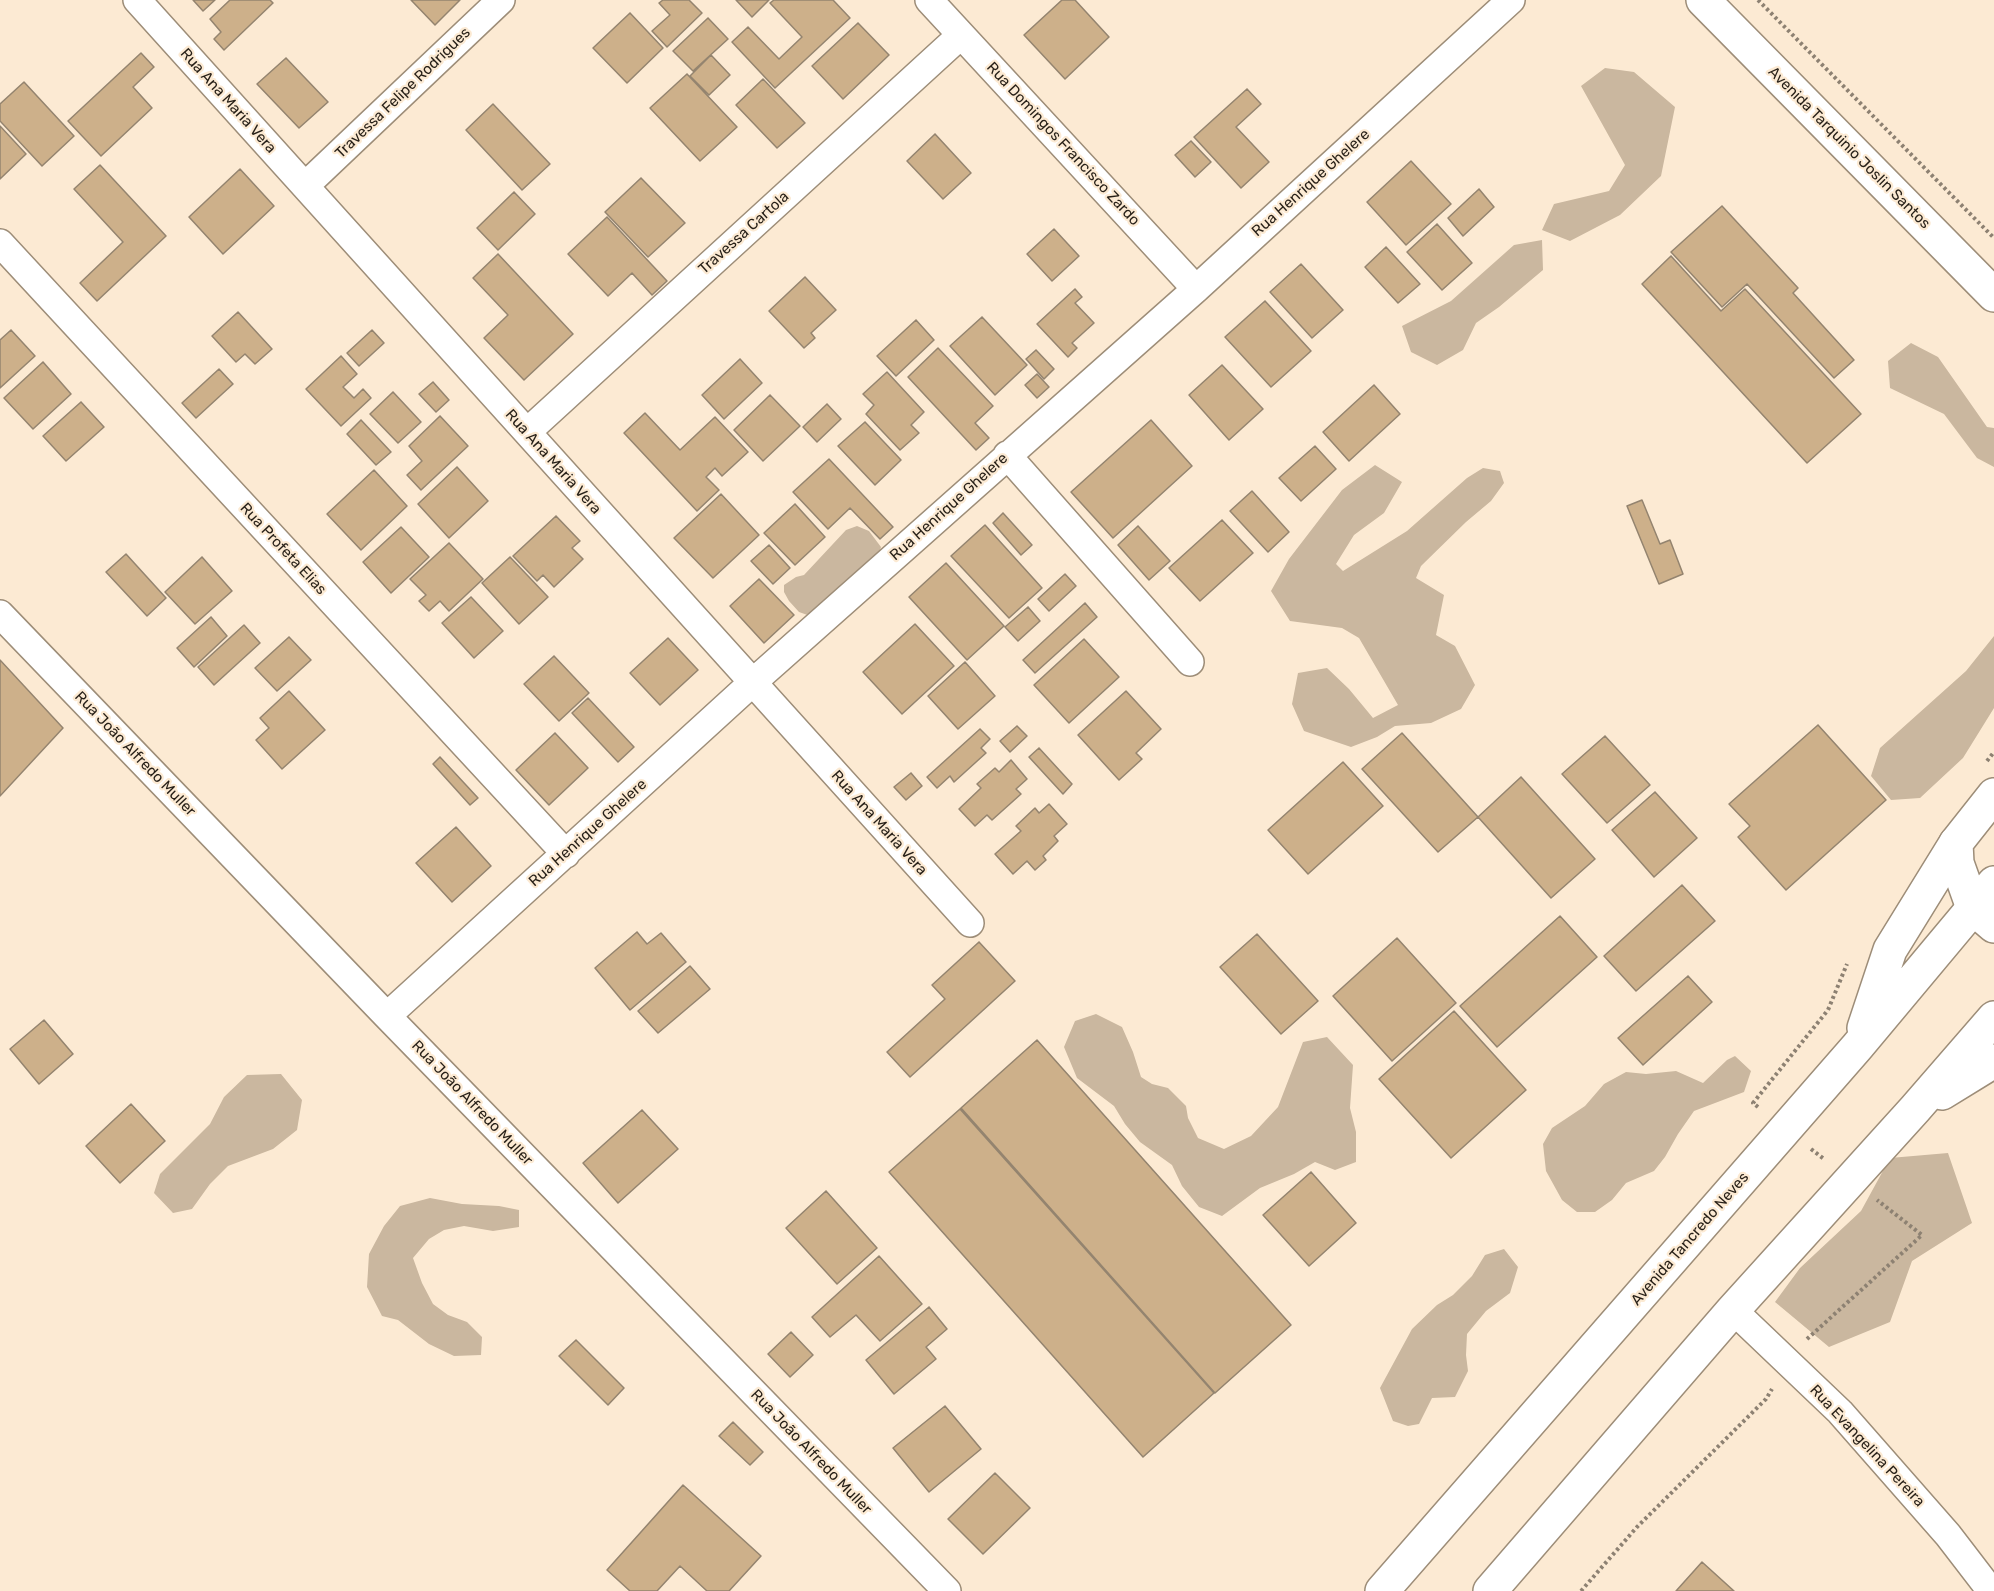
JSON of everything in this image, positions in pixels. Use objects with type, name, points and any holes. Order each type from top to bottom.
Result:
[{"type":"main road","name":"Avenida Tarquinio Joslin Santos","points":[[1703,0],[1994,296]]},
{"type":"main road","points":[[1857,1047],[1890,950],[1956,843],[1994,795]]},
{"type":"main road","points":[[1956,843],[1957,863],[1983,917]]},
{"type":"main road","name":"Avenida Tancredo Neves","points":[[1382,1591],[1857,1047],[1983,917],[1994,883]]},
{"type":"main road","points":[[1490,1591],[1733,1310],[1994,1018]]},
{"type":"main road","points":[[1915,1109],[1994,1061]]},
{"type":"street","name":"Rua Ana Maria Vera","points":[[137,0],[970,924]]},
{"type":"street","name":"Travessa Felipe Rodrigues","points":[[304,186],[501,0]]},
{"type":"street","name":"Rua Domingos Francisco Zardo","points":[[929,0],[1196,289]]},
{"type":"street","name":"Rua Henrique Ghelere","points":[[387,1016],[753,682],[1196,289],[1499,4]]},
{"type":"street","name":"Travessa Cartola","points":[[527,432],[961,35]]},
{"type":"street","name":"Rua Profeta Elias","points":[[0,243],[566,854]]},
{"type":"street","points":[[1007,455],[1190,662]]},
{"type":"street","name":"Rua João Alfredo Muller","points":[[0,614],[387,1016],[947,1591]]},
{"type":"street","name":"Rua Evangelina Pereira","points":[[1733,1310],[1840,1412],[1948,1535],[1991,1591]]},
{"type":"path","points":[[1758,0],[1994,238]]},
{"type":"shaded area","points":[[1605,68],[1634,72],[1675,107],[1661,176],[1620,215],[1570,241],[1542,230],[1554,204],[1609,191],[1625,165],[1581,86]]},
{"type":"shaded area","points":[[1542,240],[1543,270],[1476,323],[1463,350],[1437,365],[1411,352],[1402,326],[1451,301],[1514,245]]},
{"type":"shaded area","points":[[1911,343],[1938,357],[1987,427],[1994,428],[1994,467],[1977,458],[1944,414],[1890,388],[1888,361]]},
{"type":"shaded area","points":[[1375,465],[1402,482],[1384,513],[1354,535],[1336,564],[1343,571],[1407,531],[1467,478],[1483,468],[1500,471],[1504,483],[1491,501],[1421,566],[1416,578],[1444,595],[1436,635],[1455,646],[1475,685],[1461,709],[1431,723],[1395,726],[1377,737],[1351,747],[1304,731],[1292,704],[1298,673],[1327,668],[1349,689],[1373,718],[1398,705],[1359,638],[1342,628],[1290,621],[1271,591],[1289,559],[1342,490]]},
{"type":"shaded area","points":[[857,526],[869,531],[881,547],[877,560],[813,617],[799,612],[784,592],[784,585],[804,575],[846,530]]},
{"type":"shaded area","points":[[1994,636],[1994,708],[1963,758],[1920,798],[1891,800],[1871,776],[1880,748],[1966,671]]},
{"type":"shaded area","points":[[1096,1014],[1122,1027],[1141,1077],[1152,1084],[1168,1088],[1186,1106],[1188,1118],[1198,1138],[1224,1149],[1251,1136],[1278,1107],[1303,1042],[1327,1037],[1353,1065],[1350,1108],[1356,1132],[1356,1162],[1335,1170],[1315,1162],[1294,1174],[1260,1188],[1222,1216],[1199,1207],[1182,1186],[1172,1165],[1140,1142],[1114,1106],[1077,1078],[1064,1047],[1075,1021]]},
{"type":"shaded area","points":[[1735,1056],[1751,1071],[1744,1092],[1694,1111],[1654,1171],[1626,1183],[1612,1200],[1595,1212],[1577,1212],[1562,1200],[1546,1171],[1543,1144],[1552,1128],[1585,1106],[1604,1084],[1626,1072],[1646,1074],[1676,1071],[1703,1083],[1727,1060]]},
{"type":"shaded area","points":[[281,1074],[302,1100],[297,1130],[273,1149],[228,1166],[210,1184],[192,1209],[173,1213],[154,1193],[160,1174],[210,1124],[224,1097],[247,1075]]},
{"type":"shaded area","points":[[1948,1153],[1972,1223],[1912,1261],[1890,1322],[1829,1347],[1775,1302],[1800,1268],[1861,1211],[1890,1158]]},
{"type":"shaded area","points":[[430,1198],[519,1210],[519,1227],[493,1231],[464,1226],[444,1230],[429,1239],[413,1258],[433,1304],[448,1315],[467,1322],[482,1337],[481,1355],[454,1356],[429,1344],[398,1320],[382,1316],[367,1287],[369,1254],[384,1226],[400,1206]]},
{"type":"shaded area","points":[[1504,1249],[1518,1267],[1510,1293],[1486,1311],[1467,1334],[1468,1371],[1455,1397],[1432,1398],[1419,1424],[1408,1426],[1393,1421],[1380,1388],[1412,1329],[1472,1276],[1485,1255]]},
{"type":"building","points":[[193,0],[215,0],[203,11]]},
{"type":"building","points":[[230,0],[270,0],[273,3],[224,50],[214,39],[221,32],[210,19]]},
{"type":"building","points":[[411,0],[460,0],[435,25]]},
{"type":"building","points":[[663,0],[689,0],[702,13],[667,47],[652,31],[670,15],[659,3]]},
{"type":"building","points":[[736,0],[769,0],[752,17]]},
{"type":"building","points":[[774,0],[833,0],[850,18],[775,88],[732,42],[748,27],[779,59],[802,37],[770,3]]},
{"type":"building","points":[[1062,0],[1075,0],[1109,37],[1065,79],[1024,35]]},
{"type":"building","points":[[630,13],[663,48],[627,83],[593,48]]},
{"type":"building","points":[[708,18],[728,39],[693,71],[673,51]]},
{"type":"building","points":[[858,23],[889,55],[843,99],[812,66]]},
{"type":"building","points":[[141,53],[154,67],[133,87],[152,108],[101,156],[68,121]]},
{"type":"building","points":[[711,55],[730,75],[709,95],[690,76]]},
{"type":"building","points":[[286,58],[328,102],[299,128],[257,84]]},
{"type":"building","points":[[687,74],[737,127],[700,161],[650,108]]},
{"type":"building","points":[[763,79],[805,123],[777,148],[736,105]]},
{"type":"building","points":[[24,82],[74,136],[42,166],[0,121],[0,104]]},
{"type":"building","points":[[1247,89],[1261,104],[1236,127],[1269,162],[1241,188],[1194,137]]},
{"type":"building","points":[[493,104],[550,164],[522,190],[466,130]]},
{"type":"building","points":[[0,126],[26,154],[0,179]]},
{"type":"building","points":[[935,134],[971,173],[943,199],[907,161]]},
{"type":"building","points":[[1191,141],[1211,162],[1195,177],[1175,155]]},
{"type":"building","points":[[1411,161],[1451,204],[1406,245],[1367,202]]},
{"type":"building","points":[[100,165],[166,236],[97,301],[80,283],[123,242],[74,189]]},
{"type":"building","points":[[240,169],[274,206],[223,254],[189,217]]},
{"type":"building","points":[[641,178],[685,223],[648,257],[605,212]]},
{"type":"building","points":[[1479,189],[1494,207],[1463,236],[1448,218]]},
{"type":"building","points":[[514,192],[535,214],[498,250],[477,228]]},
{"type":"building","points":[[1722,206],[1798,288],[1793,293],[1854,360],[1834,378],[1747,284],[1722,307],[1671,252]]},
{"type":"building","points":[[607,217],[667,281],[652,295],[632,273],[608,296],[568,254]]},
{"type":"building","points":[[1437,224],[1472,263],[1442,290],[1407,252]]},
{"type":"building","points":[[1054,229],[1079,256],[1052,281],[1027,254]]},
{"type":"building","points":[[1386,247],[1420,284],[1398,303],[1365,267]]},
{"type":"building","points":[[498,254],[573,334],[524,380],[484,338],[508,315],[473,278]]},
{"type":"building","points":[[1671,256],[1721,311],[1745,289],[1861,414],[1807,463],[1642,284]]},
{"type":"building","points":[[1301,264],[1343,310],[1312,338],[1270,292]]},
{"type":"building","points":[[805,277],[836,310],[811,333],[815,338],[804,348],[769,311]]},
{"type":"building","points":[[1075,289],[1082,297],[1075,303],[1094,323],[1072,343],[1077,348],[1068,357],[1037,324]]},
{"type":"building","points":[[1265,301],[1311,351],[1271,387],[1225,337]]},
{"type":"building","points":[[238,312],[272,349],[255,364],[245,354],[236,362],[212,336]]},
{"type":"building","points":[[982,317],[1027,365],[995,395],[950,346]]},
{"type":"building","points":[[916,320],[934,340],[896,376],[877,356]]},
{"type":"building","points":[[11,330],[35,356],[0,388],[0,340]]},
{"type":"building","points":[[372,330],[384,343],[359,366],[347,353]]},
{"type":"building","points":[[938,348],[993,406],[975,423],[989,438],[976,450],[908,377]]},
{"type":"building","points":[[1036,350],[1054,369],[1044,379],[1026,359]]},
{"type":"building","points":[[341,356],[357,374],[343,387],[354,398],[363,389],[371,398],[341,426],[306,389]]},
{"type":"building","points":[[740,359],[762,383],[724,419],[702,395]]},
{"type":"building","points":[[43,362],[71,394],[33,429],[4,398]]},
{"type":"building","points":[[1222,365],[1263,409],[1229,440],[1189,395]]},
{"type":"building","points":[[219,369],[233,384],[196,418],[182,403]]},
{"type":"building","points":[[887,372],[924,412],[911,425],[919,433],[900,450],[866,414],[874,405],[863,394]]},
{"type":"building","points":[[1037,374],[1049,387],[1037,398],[1025,385]]},
{"type":"building","points":[[433,382],[449,400],[436,412],[419,394]]},
{"type":"building","points":[[1374,385],[1400,414],[1349,461],[1323,432]]},
{"type":"building","points":[[393,392],[421,422],[398,443],[370,414]]},
{"type":"building","points":[[770,395],[800,426],[763,461],[734,430]]},
{"type":"building","points":[[81,402],[104,427],[66,461],[43,436]]},
{"type":"building","points":[[827,404],[841,419],[817,442],[803,427]]},
{"type":"building","points":[[645,413],[680,450],[715,417],[748,452],[722,476],[715,468],[706,477],[719,490],[697,511],[624,433]]},
{"type":"building","points":[[440,416],[468,446],[421,490],[407,475],[422,461],[409,446]]},
{"type":"building","points":[[361,420],[391,452],[376,465],[347,434]]},
{"type":"building","points":[[1151,420],[1192,466],[1113,538],[1071,492]]},
{"type":"building","points":[[865,422],[901,460],[875,485],[838,446]]},
{"type":"building","points":[[1315,446],[1336,469],[1301,501],[1279,478]]},
{"type":"building","points":[[829,459],[893,527],[880,539],[850,508],[828,529],[793,492]]},
{"type":"building","points":[[457,467],[488,501],[449,538],[418,504]]},
{"type":"building","points":[[374,470],[407,506],[361,550],[327,514]]},
{"type":"building","points":[[1252,491],[1289,532],[1268,552],[1230,511]]},
{"type":"building","points":[[721,494],[759,535],[713,578],[674,538]]},
{"type":"building","points":[[1642,500],[1660,544],[1670,540],[1683,574],[1659,584],[1627,506]]},
{"type":"building","points":[[795,504],[825,537],[795,565],[764,533]]},
{"type":"building","points":[[1003,513],[1032,545],[1021,555],[993,523]]},
{"type":"building","points":[[556,516],[580,541],[572,548],[583,559],[554,587],[543,575],[537,581],[513,556]]},
{"type":"building","points":[[1222,520],[1253,553],[1200,601],[1169,568]]},
{"type":"building","points":[[985,525],[1042,588],[1009,618],[951,556]]},
{"type":"building","points":[[1138,526],[1170,561],[1149,580],[1118,545]]},
{"type":"building","points":[[401,527],[429,557],[391,593],[363,562]]},
{"type":"building","points":[[449,543],[483,579],[449,611],[440,601],[429,611],[419,601],[426,595],[410,579]]},
{"type":"building","points":[[769,545],[790,568],[773,584],[751,561]]},
{"type":"building","points":[[126,554],[166,598],[147,616],[106,572]]},
{"type":"building","points":[[202,557],[232,591],[195,624],[165,592]]},
{"type":"building","points":[[510,557],[548,597],[519,624],[482,583]]},
{"type":"building","points":[[946,563],[1004,626],[967,660],[909,597]]},
{"type":"building","points":[[1065,574],[1076,586],[1049,611],[1038,599]]},
{"type":"building","points":[[759,579],[794,615],[764,643],[730,606]]},
{"type":"building","points":[[471,597],[503,631],[474,658],[442,623]]},
{"type":"building","points":[[1085,603],[1097,617],[1035,673],[1023,660]]},
{"type":"building","points":[[1028,607],[1040,621],[1018,641],[1005,627]]},
{"type":"building","points":[[211,617],[227,636],[194,667],[177,648]]},
{"type":"building","points":[[915,624],[954,666],[902,714],[863,672]]},
{"type":"building","points":[[244,625],[260,643],[214,685],[198,667]]},
{"type":"building","points":[[289,637],[311,660],[277,691],[255,668]]},
{"type":"building","points":[[668,638],[698,670],[660,705],[630,673]]},
{"type":"building","points":[[1084,639],[1119,677],[1069,723],[1034,685]]},
{"type":"building","points":[[554,656],[589,693],[559,721],[524,684]]},
{"type":"building","points":[[0,660],[63,728],[0,796]]},
{"type":"building","points":[[965,662],[995,696],[958,729],[928,696]]},
{"type":"building","points":[[289,691],[325,730],[282,769],[256,740],[269,728],[260,718]]},
{"type":"building","points":[[1126,691],[1161,729],[1136,753],[1142,759],[1119,780],[1078,735]]},
{"type":"building","points":[[588,698],[634,747],[618,762],[572,713]]},
{"type":"building","points":[[1818,725],[1886,800],[1786,890],[1738,837],[1750,826],[1729,804]]},
{"type":"building","points":[[1017,726],[1027,736],[1010,752],[1000,741]]},
{"type":"building","points":[[980,729],[990,739],[981,748],[986,753],[954,782],[950,776],[937,788],[927,777]]},
{"type":"building","points":[[555,733],[588,768],[549,805],[516,770]]},
{"type":"building","points":[[1402,733],[1478,817],[1438,852],[1362,769]]},
{"type":"building","points":[[1605,736],[1650,785],[1607,823],[1562,774]]},
{"type":"building","points":[[1039,748],[1072,784],[1063,794],[1029,757]]},
{"type":"building","points":[[440,757],[478,798],[470,805],[433,764]]},
{"type":"building","points":[[1011,760],[1027,779],[1016,789],[1021,794],[992,820],[987,815],[975,826],[959,809],[981,788],[977,784],[995,768],[999,772]]},
{"type":"building","points":[[1343,762],[1383,806],[1308,874],[1268,830]]},
{"type":"building","points":[[911,773],[922,786],[906,800],[894,787]]},
{"type":"building","points":[[1521,777],[1595,859],[1551,898],[1478,817]]},
{"type":"building","points":[[1655,792],[1697,838],[1654,877],[1612,830]]},
{"type":"building","points":[[1049,804],[1067,824],[1054,836],[1058,841],[1043,856],[1046,860],[1035,870],[1027,861],[1013,874],[995,854],[1021,831],[1016,826],[1035,808],[1039,813]]},
{"type":"building","points":[[456,827],[491,866],[452,902],[416,863]]},
{"type":"building","points":[[1682,885],[1715,921],[1636,991],[1604,956]]},
{"type":"building","points":[[1560,916],[1597,957],[1497,1047],[1460,1006]]},
{"type":"building","points":[[637,932],[647,944],[661,933],[686,962],[630,1010],[595,968]]},
{"type":"building","points":[[1257,934],[1318,1001],[1281,1034],[1220,967]]},
{"type":"building","points":[[1397,938],[1456,1003],[1392,1061],[1333,996]]},
{"type":"building","points":[[979,942],[1015,981],[910,1077],[887,1052],[945,999],[932,985]]},
{"type":"building","points":[[690,966],[710,989],[658,1033],[638,1011]]},
{"type":"building","points":[[1688,976],[1712,1002],[1643,1065],[1618,1038]]},
{"type":"building","points":[[1454,1011],[1526,1090],[1451,1158],[1379,1079]]},
{"type":"building","points":[[44,1020],[73,1054],[39,1084],[10,1049]]},
{"type":"building","points":[[1037,1040],[1291,1325],[1215,1393],[961,1108]]},
{"type":"building","points":[[131,1104],[165,1141],[120,1183],[86,1146]]},
{"type":"building","points":[[960,1109],[1214,1393],[1143,1457],[889,1172]]},
{"type":"building","points":[[642,1110],[678,1149],[618,1203],[583,1163]]},
{"type":"building","points":[[1311,1172],[1356,1223],[1309,1266],[1263,1215]]},
{"type":"building","points":[[826,1191],[877,1248],[837,1284],[786,1228]]},
{"type":"building","points":[[879,1256],[922,1304],[880,1341],[856,1315],[830,1337],[812,1317]]},
{"type":"building","points":[[929,1307],[947,1329],[926,1347],[936,1359],[894,1394],[866,1360]]},
{"type":"building","points":[[791,1332],[813,1355],[790,1377],[768,1354]]},
{"type":"building","points":[[576,1340],[624,1388],[608,1405],[559,1356]]},
{"type":"building","points":[[945,1406],[981,1449],[929,1492],[893,1448]]},
{"type":"building","points":[[733,1422],[763,1452],[750,1465],[719,1436]]},
{"type":"building","points":[[995,1473],[1030,1508],[983,1554],[948,1519]]},
{"type":"building","points":[[683,1485],[761,1556],[729,1591],[707,1591],[680,1566],[657,1591],[630,1591],[607,1570]]},
{"type":"building","points":[[1702,1562],[1734,1591],[1676,1591]]}]
